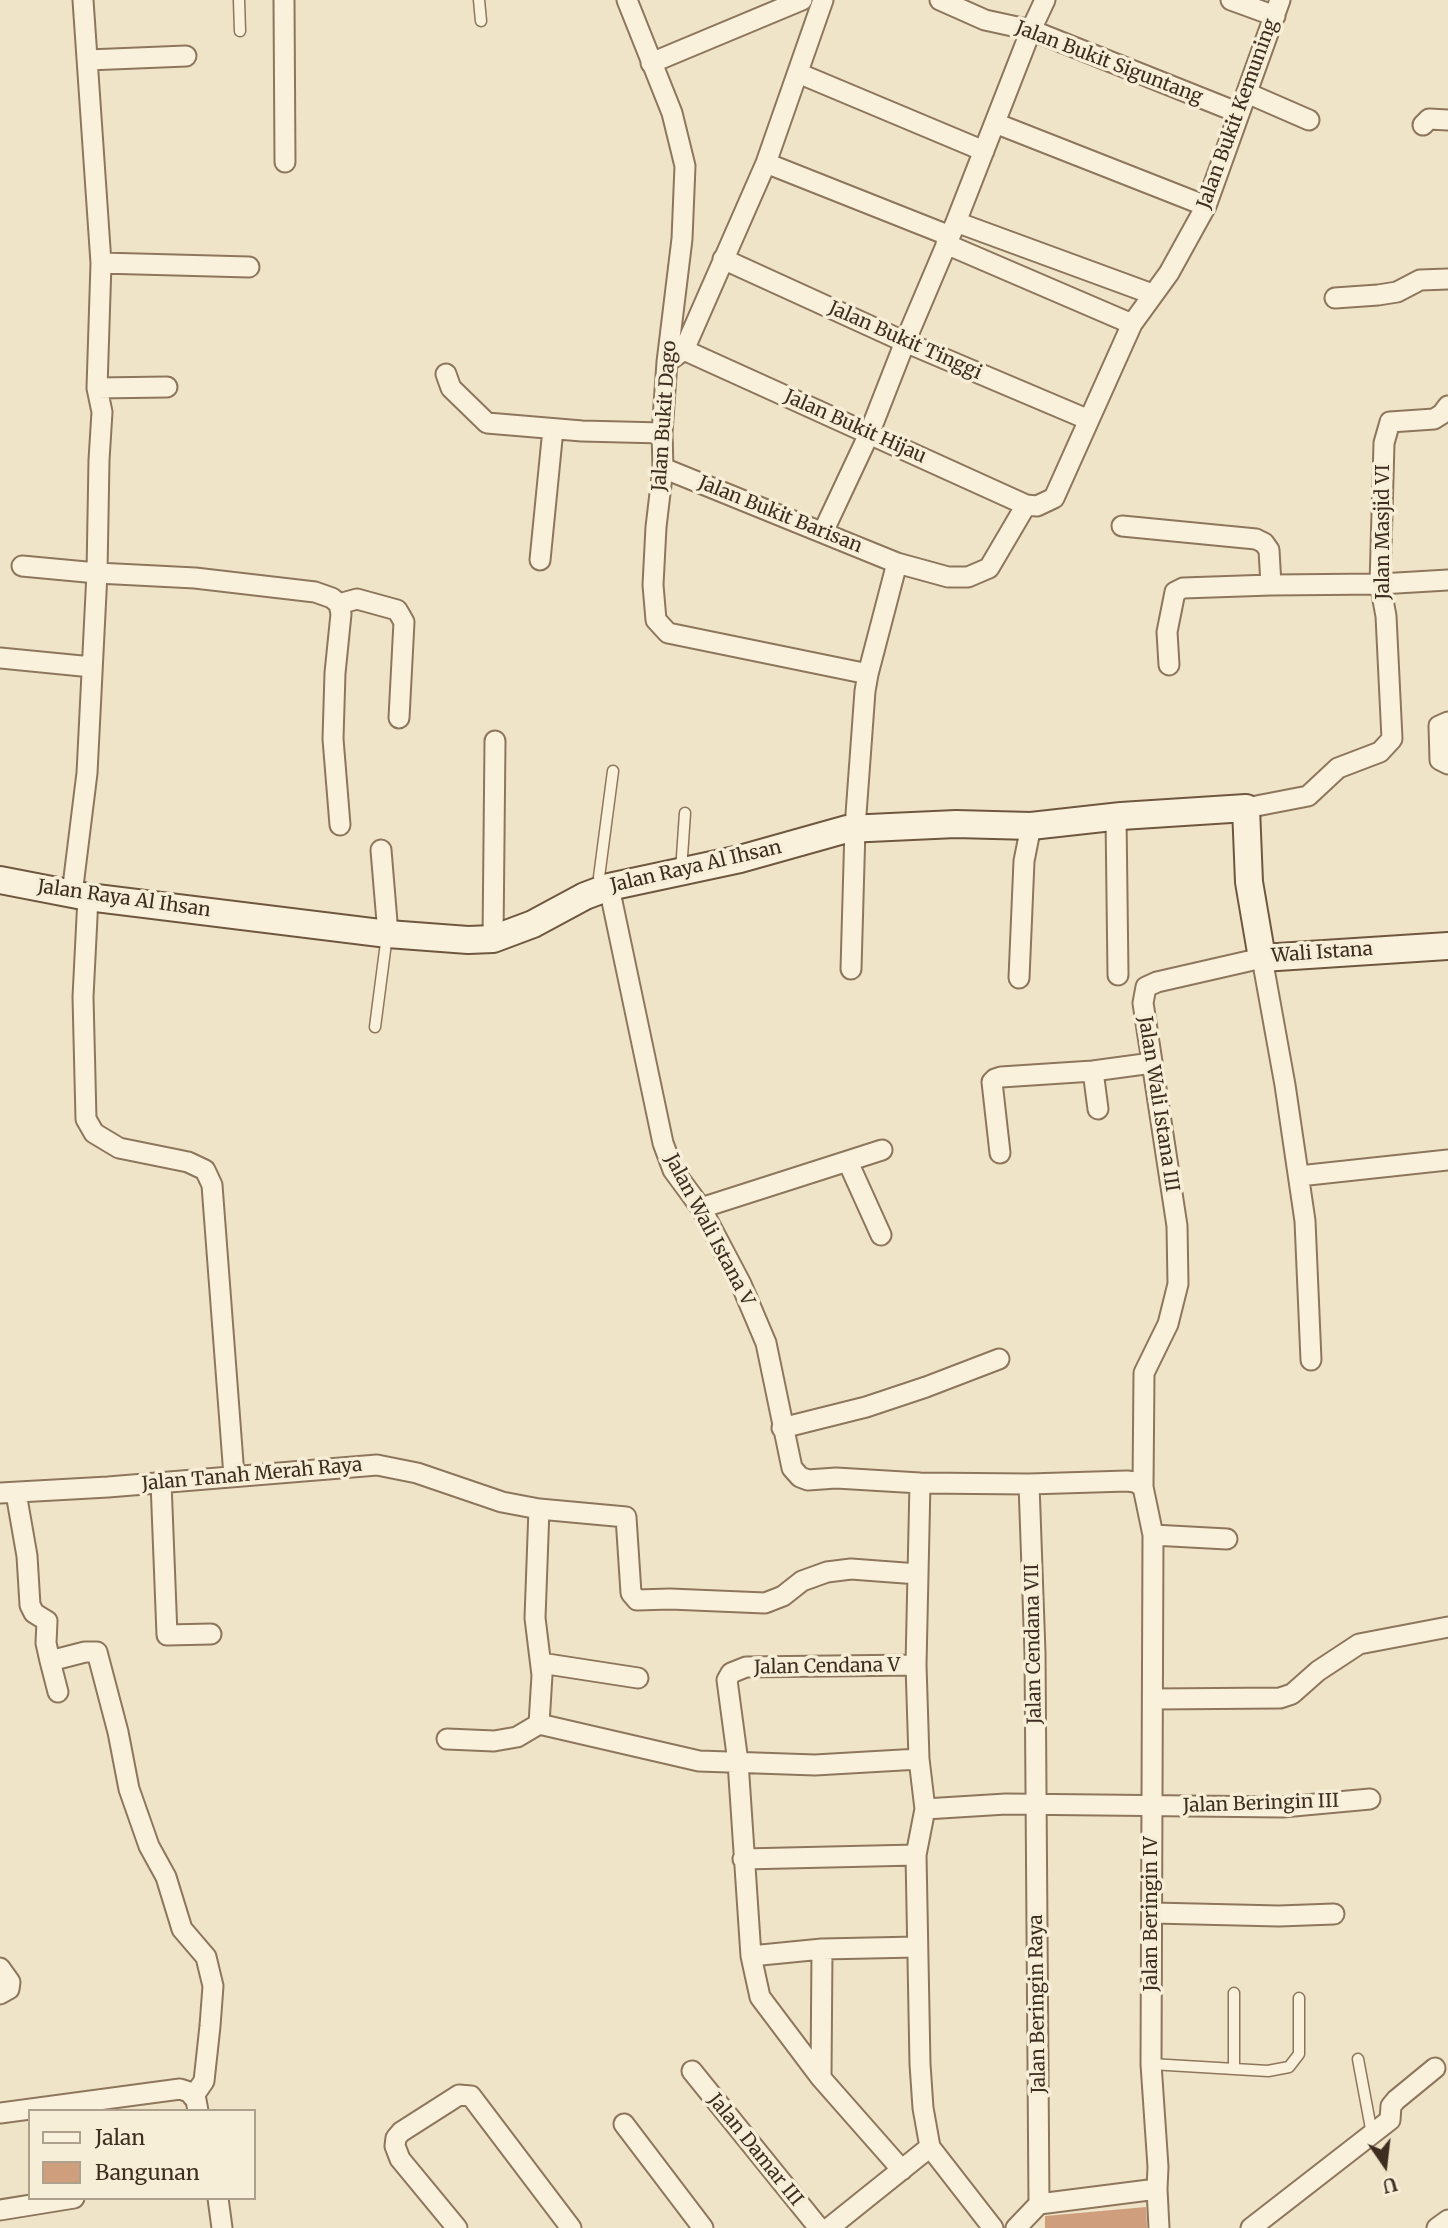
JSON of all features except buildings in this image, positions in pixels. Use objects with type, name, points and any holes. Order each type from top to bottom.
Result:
[{"type":"street","points":[[83,0],[101,263],[97,388],[102,412],[97,573],[80,895],[86,1119],[94,1133],[119,1148],[188,1162],[205,1170],[212,1185],[234,1476]]},
{"type":"street","points":[[284,0],[285,162]]},
{"type":"street","name":"Jalan Bukit Dago","points":[[627,0],[672,113],[685,166],[682,239],[667,362],[662,433],[663,468],[653,586],[656,620],[664,631],[868,674]]},
{"type":"street","points":[[651,63],[802,0]]},
{"type":"street","points":[[667,362],[684,350],[766,163],[823,0]]},
{"type":"street","name":"Jalan Bukit Siguntang","points":[[940,0],[985,20],[1031,30],[1239,113]]},
{"type":"street","points":[[823,532],[869,434],[1045,0]]},
{"type":"street","points":[[1231,0],[1277,8]]},
{"type":"street","name":"Jalan Bukit Kemuning","points":[[1026,505],[1037,506],[1054,498],[1132,324],[1168,273],[1206,206],[1277,8]]},
{"type":"street","points":[[88,60],[186,56]]},
{"type":"street","points":[[798,73],[984,151]]},
{"type":"street","points":[[1247,93],[1309,120]]},
{"type":"street","points":[[1423,125],[1429,119],[1448,120]]},
{"type":"street","points":[[995,123],[1206,206]]},
{"type":"street","points":[[766,163],[951,234],[1152,294]]},
{"type":"street","points":[[951,234],[1132,324]]},
{"type":"street","name":"Jalan Bukit Tinggi","points":[[723,259],[905,342],[1089,420]]},
{"type":"street","points":[[101,263],[249,267]]},
{"type":"street","points":[[1335,298],[1397,292],[1420,280],[1448,279]]},
{"type":"street","name":"Jalan Bukit Hijau","points":[[684,350],[1026,505]]},
{"type":"street","points":[[446,374],[451,388],[487,423],[553,429],[662,433]]},
{"type":"street","points":[[97,388],[167,387]]},
{"type":"street","name":"Jalan Masjid VI","points":[[1386,747],[1392,739],[1386,616],[1380,584],[1384,443],[1388,424],[1397,420],[1434,419],[1442,414],[1448,405]]},
{"type":"street","points":[[540,560],[553,429]]},
{"type":"street","name":"Jalan Bukit Barisan","points":[[663,468],[897,563]]},
{"type":"street","points":[[851,969],[851,828],[862,724],[868,674],[897,563],[948,578],[968,577],[989,568],[1026,505]]},
{"type":"street","points":[[1122,526],[1256,539],[1264,543],[1269,550],[1271,584]]},
{"type":"street","points":[[22,566],[195,578],[315,592],[332,598],[339,604],[341,614],[335,673],[333,738],[340,825]]},
{"type":"street","points":[[1169,665],[1167,632],[1175,592],[1183,588],[1448,580]]},
{"type":"street","points":[[339,604],[357,599],[397,610],[404,622],[399,718]]},
{"type":"street","points":[[0,658],[92,667]]},
{"type":"street","points":[[1448,722],[1439,726],[1440,760],[1448,764]]},
{"type":"street","points":[[493,939],[495,741]]},
{"type":"street","name":"Jalan Raya Al Ihsan","points":[[0,880],[80,895],[387,934],[468,940],[493,939],[533,924],[601,885],[681,871],[851,828],[956,824],[1031,826],[1246,808],[1308,796],[1338,768],[1380,752],[1386,747]]},
{"type":"street","name":"Wali Istana","points":[[1246,808],[1249,883],[1262,958],[1448,946]]},
{"type":"street","points":[[1116,817],[1118,975]]},
{"type":"street","points":[[1019,978],[1024,861],[1031,826]]},
{"type":"street","points":[[381,850],[387,934]]},
{"type":"street","name":"Jalan Wali Istana V","points":[[601,885],[663,1143],[673,1170],[701,1209],[741,1284],[766,1343],[792,1468],[800,1477],[808,1480],[836,1478],[920,1483],[1127,1481],[1135,1482],[1143,1488]]},
{"type":"street","points":[[1262,958],[1305,1221],[1311,1360]]},
{"type":"street","name":"Jalan Wali Istana III","points":[[1143,1488],[1143,1373],[1168,1324],[1178,1284],[1177,1226],[1143,1003],[1146,988],[1157,982],[1262,958]]},
{"type":"street","points":[[1000,1153],[992,1082],[995,1079],[1152,1063]]},
{"type":"street","points":[[1093,1071],[1098,1109]]},
{"type":"street","points":[[701,1209],[882,1150]]},
{"type":"street","points":[[1299,1175],[1448,1160]]},
{"type":"street","points":[[848,1162],[881,1235]]},
{"type":"street","points":[[782,1428],[866,1407],[999,1359]]},
{"type":"street","name":"Jalan Tanah Merah Raya","points":[[8,1493],[377,1465],[417,1473],[502,1502],[539,1509],[626,1517],[631,1593],[637,1600],[670,1598],[765,1603],[783,1596],[802,1581],[827,1572],[851,1569],[919,1574]]},
{"type":"street","points":[[161,1482],[167,1635],[211,1634]]},
{"type":"street","points":[[920,1483],[916,1665],[919,1759],[925,1809],[916,1854],[922,2097],[930,2147],[993,2228]]},
{"type":"street","name":"Jalan Cendana VII","points":[[1029,1484],[1035,1653],[1036,1804]]},
{"type":"street","name":"Jalan Beringin IV","points":[[1143,1488],[1153,1535],[1151,2064],[1159,2228]]},
{"type":"street","points":[[8,1493],[27,1556],[30,1605],[34,1613],[47,1621],[46,1643],[58,1692]]},
{"type":"street","points":[[539,1509],[535,1618],[542,1675],[539,1724]]},
{"type":"street","points":[[1153,1535],[1227,1539]]},
{"type":"street","points":[[1153,1699],[1280,1698],[1292,1694],[1318,1671],[1359,1644],[1447,1630]]},
{"type":"street","points":[[30,2109],[180,2089],[194,2100],[204,2081],[213,1986],[206,1957],[182,1929],[166,1877],[149,1846],[133,1801],[97,1652],[85,1652],[50,1661]]},
{"type":"street","points":[[541,1663],[638,1678]]},
{"type":"street","name":"Jalan Cendana V","points":[[738,1762],[727,1680],[731,1673],[738,1669],[916,1665]]},
{"type":"street","points":[[447,1739],[494,1741],[517,1737],[539,1724],[698,1762],[815,1765],[919,1759]]},
{"type":"street","points":[[738,1762],[751,1956],[760,1997],[821,2078],[902,2170]]},
{"type":"street","name":"Jalan Beringin III","points":[[925,1809],[1036,1804],[1283,1807],[1370,1799]]},
{"type":"street","name":"Jalan Beringin Raya","points":[[1036,1804],[1040,2204]]},
{"type":"street","points":[[743,1859],[916,1854]]},
{"type":"street","points":[[1153,1913],[1279,1916],[1334,1914]]},
{"type":"street","points":[[751,1956],[822,1949],[917,1947]]},
{"type":"street","points":[[821,2078],[822,1949]]},
{"type":"street","points":[[0,1968],[8,1979],[4,1992]]},
{"type":"street","points":[[1251,2228],[1390,2120],[1391,2106],[1396,2100],[1434,2068]]},
{"type":"street","name":"Jalan Damar III","points":[[692,2071],[819,2228]]},
{"type":"street","points":[[457,2228],[400,2159],[395,2146],[396,2138],[401,2132],[460,2095],[471,2096],[571,2228]]},
{"type":"street","points":[[0,2113],[28,2109]]},
{"type":"street","points":[[624,2123],[703,2228]]},
{"type":"street","points":[[829,2228],[930,2147]]},
{"type":"street","points":[[1016,2228],[1040,2204],[1157,2189]]},
{"type":"street","points":[[0,2210],[62,2200]]},
{"type":"street","points":[[218,2200],[222,2228]]},
{"type":"street","points":[[1437,2228],[1448,2220]]},
{"type":"lane","points":[[239,0],[240,31]]},
{"type":"lane","points":[[479,0],[481,21]]},
{"type":"lane","points":[[601,885],[613,771]]},
{"type":"lane","points":[[681,871],[685,813]]},
{"type":"lane","points":[[375,1027],[387,934]]},
{"type":"lane","points":[[1234,1993],[1234,2068]]},
{"type":"lane","points":[[1151,2064],[1268,2071],[1289,2067],[1299,2054],[1299,1998]]},
{"type":"lane","points":[[1358,2059],[1372,2134]]}]
